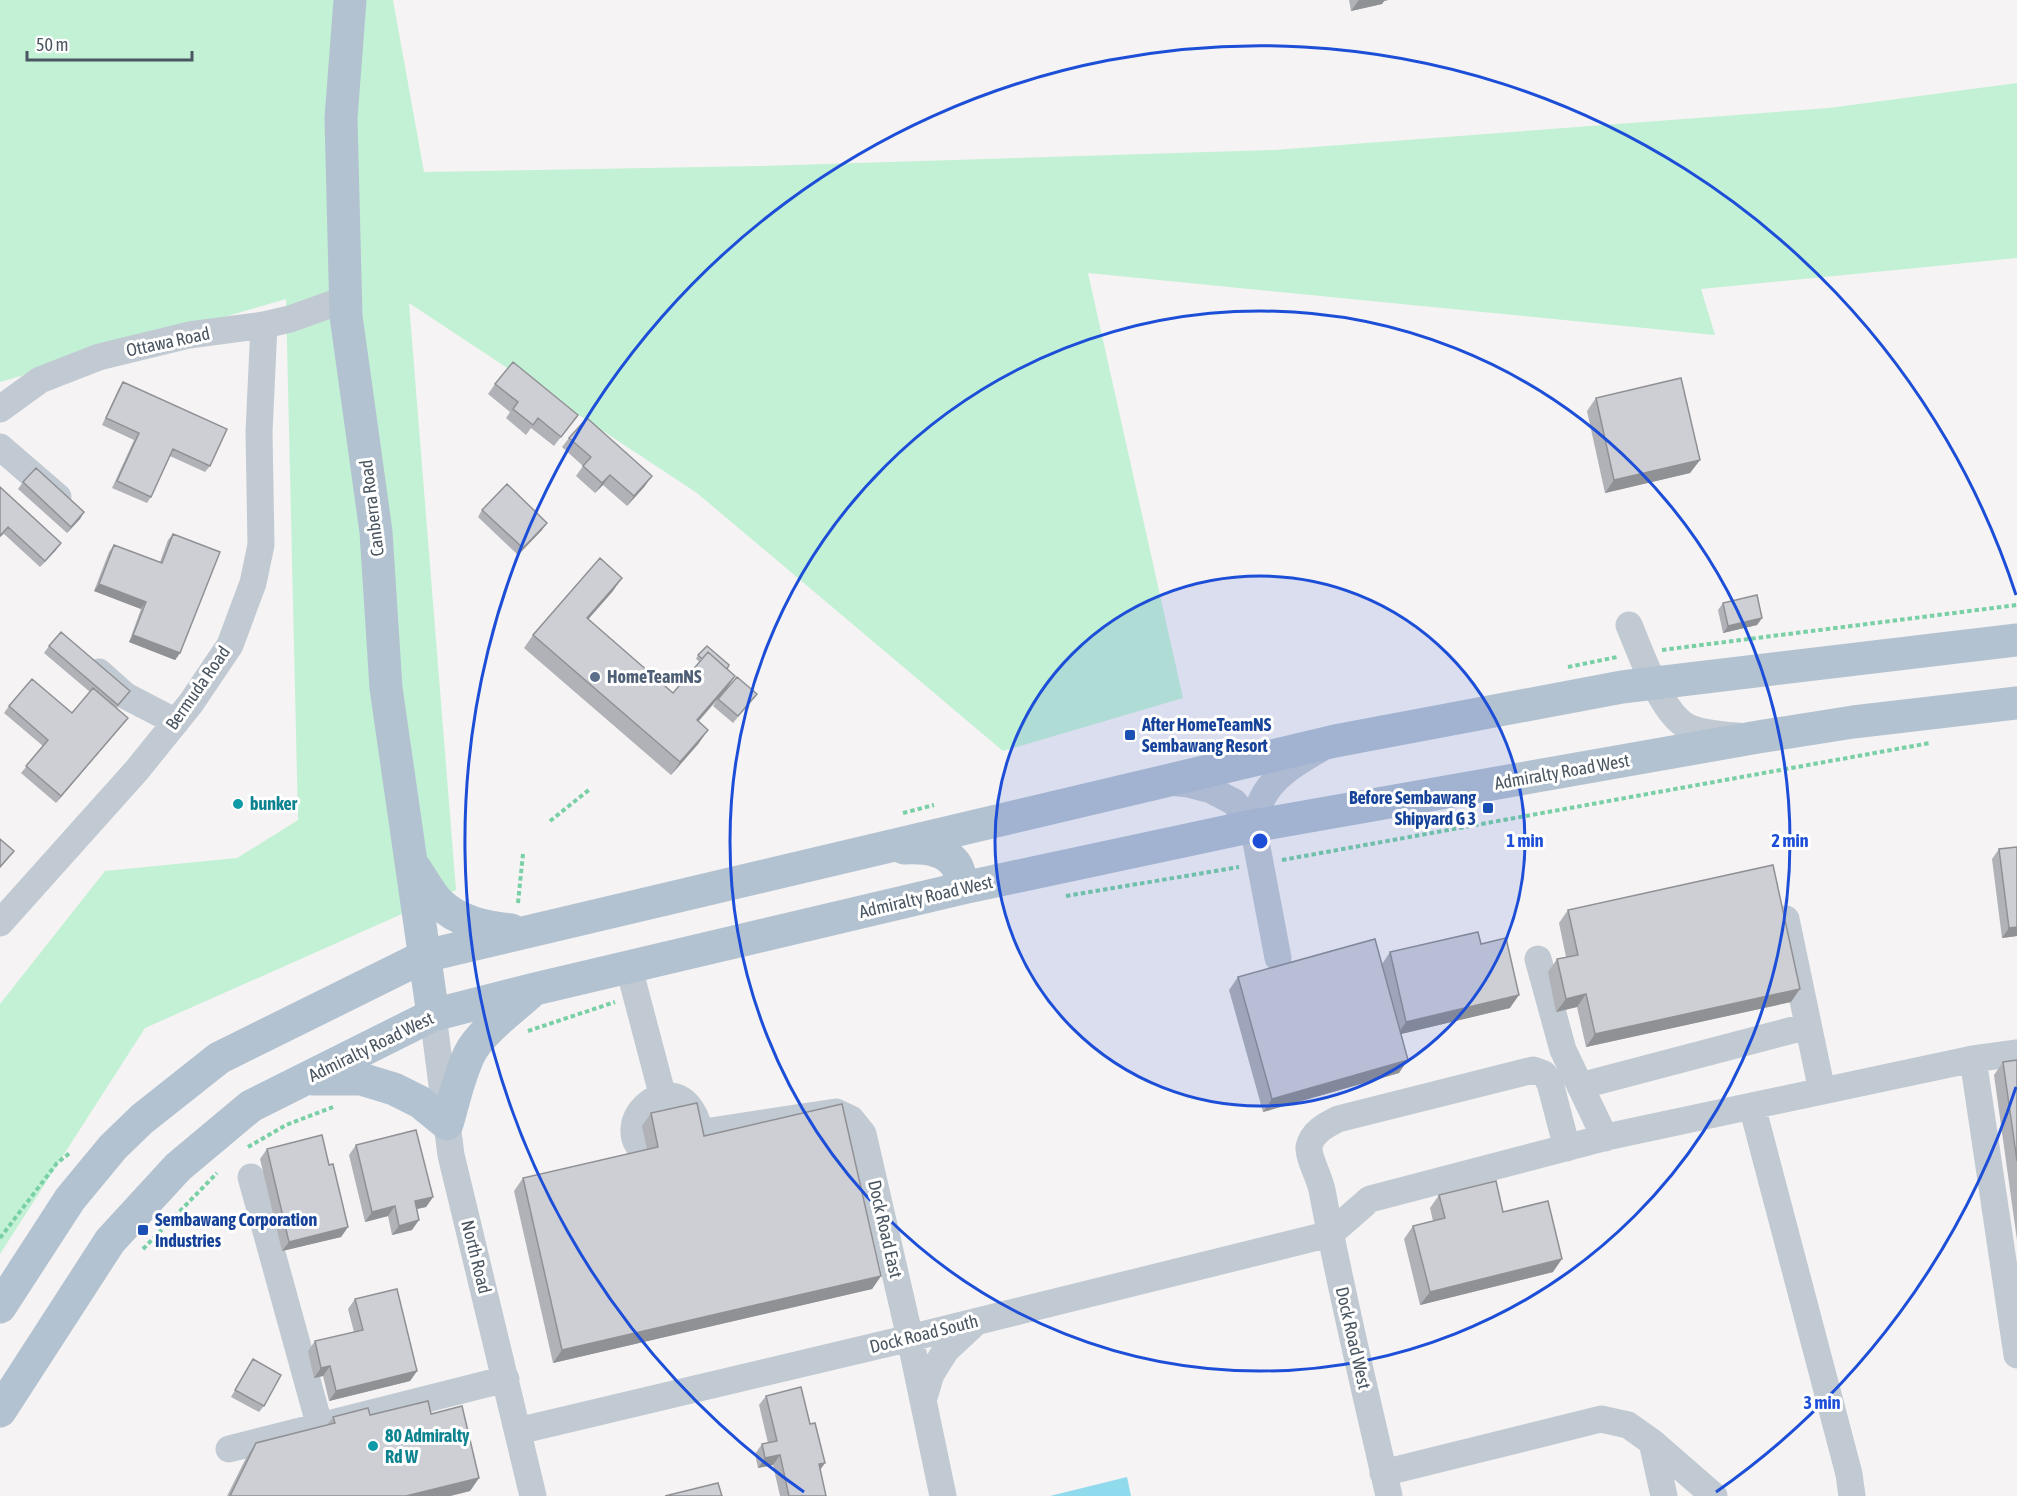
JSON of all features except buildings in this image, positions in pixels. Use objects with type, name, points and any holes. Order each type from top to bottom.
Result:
[{"type":"main road","name":"Canberra Road","points":[[350,0],[341,118],[346,316],[376,532],[387,688],[432,1015]]},
{"type":"main road","points":[[410,862],[439,902],[462,919],[483,926],[868,850],[1335,741],[1622,687],[2017,640]]},
{"type":"main road","name":"Admiralty Road West","points":[[0,1411],[110,1241],[178,1167],[251,1106],[432,1015],[963,888],[1253,826],[1758,737],[1853,722],[2017,703]]},
{"type":"main road","points":[[868,850],[920,847],[943,853],[957,866],[963,888]]},
{"type":"main road","points":[[0,1307],[70,1199],[113,1147],[142,1119],[219,1058],[425,956],[520,918]]},
{"type":"main road","points":[[303,1080],[361,1079],[394,1089],[420,1102],[447,1124],[457,1086],[471,1051],[495,1023],[535,989]]},
{"type":"street","name":"Ottawa Road","points":[[0,409],[40,381],[99,357],[189,335],[264,325],[290,319],[346,299]]},
{"type":"street","name":"Bermuda Road","points":[[0,923],[137,770],[191,703],[230,645],[253,583],[261,544],[259,432],[264,325]]},
{"type":"street","points":[[0,447],[73,511]]},
{"type":"street","points":[[1629,625],[1664,704],[1684,725],[1713,734],[1758,737]]},
{"type":"street","points":[[82,655],[126,696],[176,722]]},
{"type":"street","points":[[1253,826],[1262,798],[1278,778],[1302,759],[1335,741]]},
{"type":"street","points":[[1162,781],[1211,790],[1234,802],[1253,826],[1278,958]]},
{"type":"street","points":[[1786,919],[1822,1091]]},
{"type":"street","points":[[1538,959],[1563,1050],[1605,1138]]},
{"type":"street","points":[[629,968],[663,1097],[650,1101],[640,1111],[634,1125],[636,1139],[643,1151],[648,1154]]},
{"type":"street","name":"North Road","points":[[432,1015],[451,1155],[533,1496]]},
{"type":"street","points":[[1580,1086],[1808,1026]]},
{"type":"street","points":[[1330,1234],[1370,1199],[1605,1138],[1973,1059],[2017,1053]]},
{"type":"street","points":[[1973,1059],[2017,1355]]},
{"type":"street","name":"Dock Road West","points":[[1386,1484],[1320,1180],[1309,1149],[1312,1138],[1320,1129],[1338,1119],[1533,1070],[1544,1074],[1550,1083],[1567,1148]]},
{"type":"street","name":"Dock Road East","points":[[663,1097],[677,1098],[689,1106],[697,1118],[696,1138],[836,1112],[851,1119],[863,1134],[910,1338],[943,1496]]},
{"type":"street","points":[[1752,1106],[1849,1473],[1852,1496]]},
{"type":"street","points":[[250,1177],[320,1426]]},
{"type":"street","name":"Dock Road South","points":[[518,1431],[910,1338],[1330,1234]]},
{"type":"street","points":[[923,1401],[931,1374],[946,1350],[978,1321]]},
{"type":"street","points":[[230,1449],[506,1379]]},
{"type":"street","points":[[1386,1484],[1601,1419],[1628,1425],[1652,1442],[1714,1496]]},
{"type":"street","points":[[1652,1442],[1664,1496]]},
{"type":"path","points":[[550,821],[590,789]]},
{"type":"path","points":[[520,918],[523,854]]},
{"type":"path","points":[[246,1148],[286,1125],[339,1105]]},
{"type":"path","points":[[141,1251],[220,1170]]},
{"type":"green space","points":[[0,0],[393,0],[424,172],[760,166],[1274,150],[1829,108],[2017,83],[2017,258],[1701,289],[1715,335],[1088,273],[1183,698],[1003,751],[697,493],[409,303],[456,890],[145,1028],[0,1254],[0,1004],[105,871],[237,858],[298,820],[286,299],[0,382]]},
{"type":"water","points":[[1127,1477],[1131,1496],[1050,1496]]},
{"type":"place","name":"HomeTeamNS","points":[[595,677]]},
{"type":"place","name":"After HomeTeamNS Sembawang Resort","points":[[1130,735]]},
{"type":"place","name":"bunker","points":[[238,804]]},
{"type":"place","name":"Before Sembawang Shipyard G 3","points":[[1488,808]]},
{"type":"place","name":"Sembawang Corporation Industries","points":[[143,1230]]},
{"type":"place","name":"80 Admiralty Rd W","points":[[373,1446]]}]
